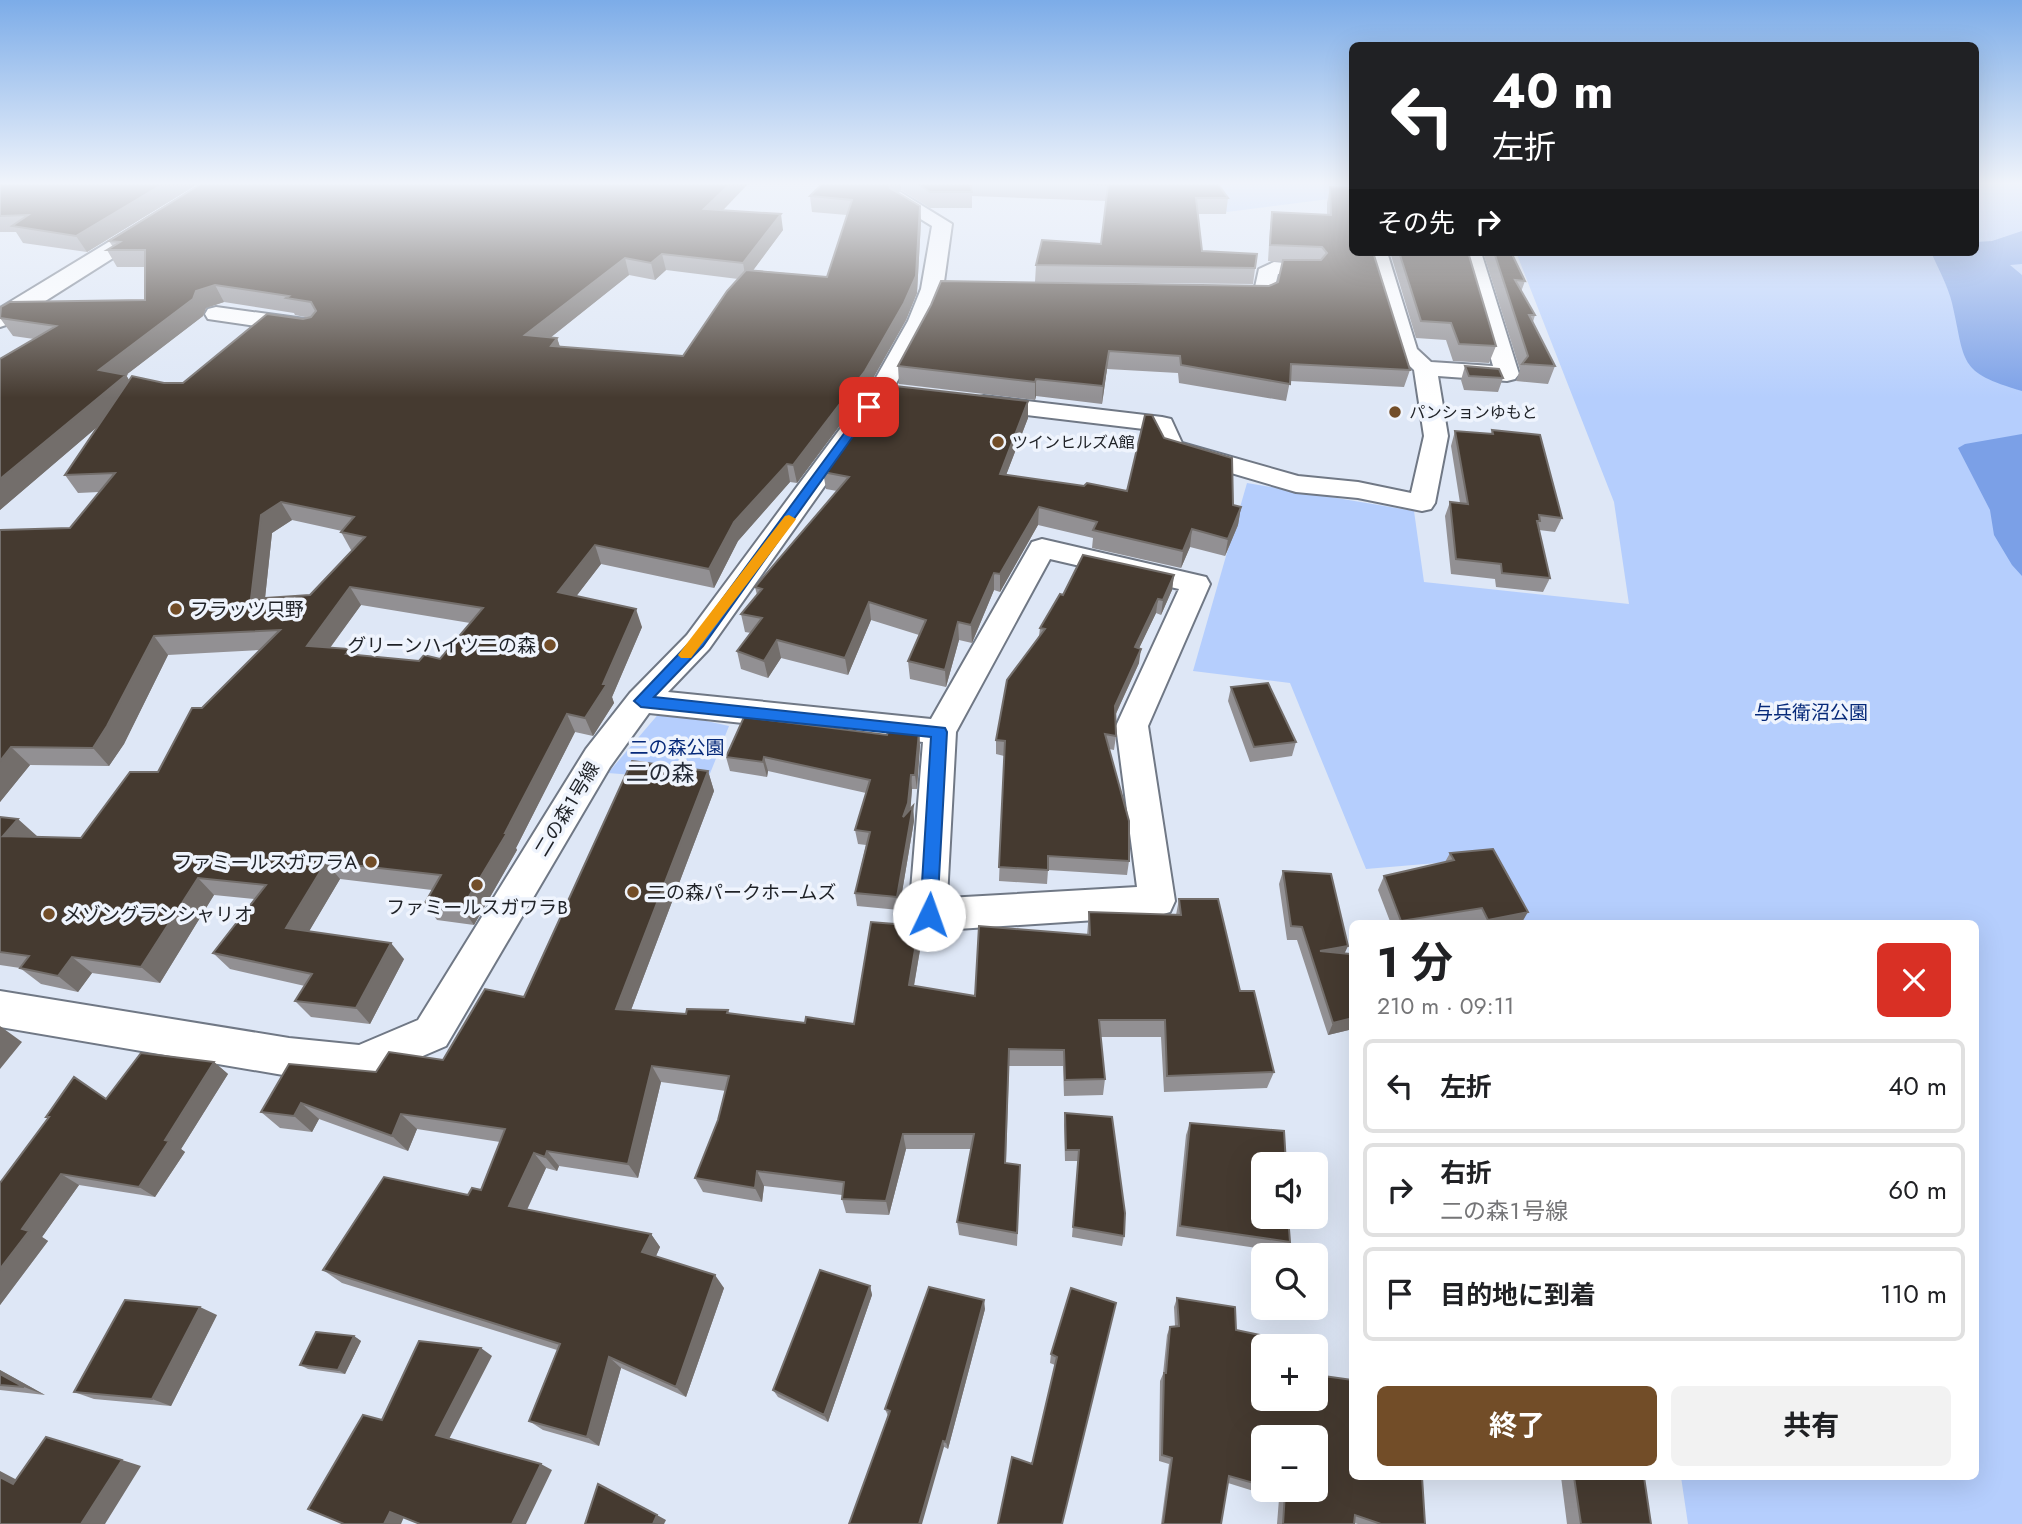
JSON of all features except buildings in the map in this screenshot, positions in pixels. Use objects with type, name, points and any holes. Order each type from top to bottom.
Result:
[{"type":"street","points":[[0,319],[104,255]]},
{"type":"street","name":"二の森１号線","points":[[0,1009],[289,1057],[360,1065],[432,1033],[598,758],[641,701],[698,642],[894,393],[919,321],[946,289],[944,255]]},
{"type":"street","points":[[1378,256],[1406,352],[1425,368],[1507,374]]},
{"type":"street","points":[[1472,256],[1507,374],[1520,396]]},
{"type":"street","points":[[1210,293],[1265,294],[1266,272],[1274,268],[1311,270]]},
{"type":"street","points":[[216,314],[311,327]]},
{"type":"street","points":[[961,400],[1162,424],[1172,448],[1224,466],[1296,484],[1358,490],[1422,503],[1436,436],[1425,368]]},
{"type":"street","points":[[1042,548],[1196,584],[1132,726],[1157,901],[929,915],[940,732],[1042,548]]},
{"type":"street","points":[[641,701],[940,732]]},
{"type":"green space","name":"与兵衛沼公園","points":[[2022,255],[2022,1524],[1688,1524],[1681,1480],[1979,1480],[1979,920],[1520,920],[1496,858],[1366,869],[1290,683],[1193,671],[1247,483],[1414,511],[1424,582],[1629,604],[1614,502],[1518,256]]},
{"type":"green space","name":"二の森公園","points":[[661,711],[729,726],[707,781],[608,773]]},
{"type":"shaded area","points":[[2022,255],[2022,264],[2010,265],[2022,275],[2022,391],[1986,378],[1968,362],[1945,284],[1933,256]]},
{"type":"shaded area","points":[[2022,434],[2022,576],[1994,535],[1990,510],[1958,448],[1965,444]]},
{"type":"slow traffic","points":[[686,655],[789,519]]},
{"type":"place","name":"パンションゆもと","points":[[1395,412]]},
{"type":"place","name":"ツインヒルズA館","points":[[998,442]]},
{"type":"place","name":"フラッツ只野","points":[[176,609]]},
{"type":"place","name":"グリーンハイツ二の森","points":[[550,645]]},
{"type":"place","name":"ファミールスガワラA","points":[[371,862]]},
{"type":"place","name":"ファミールスガワラB","points":[[477,885]]},
{"type":"place","name":"二の森パークホームズ","points":[[633,892]]},
{"type":"place","name":"メゾングランシャリオ","points":[[49,914]]},
{"type":"district","name":"二の森","points":[[660,773]]},
{"type":"route","points":[[869,407],[698,642],[641,701],[940,732],[929,915]]}]
